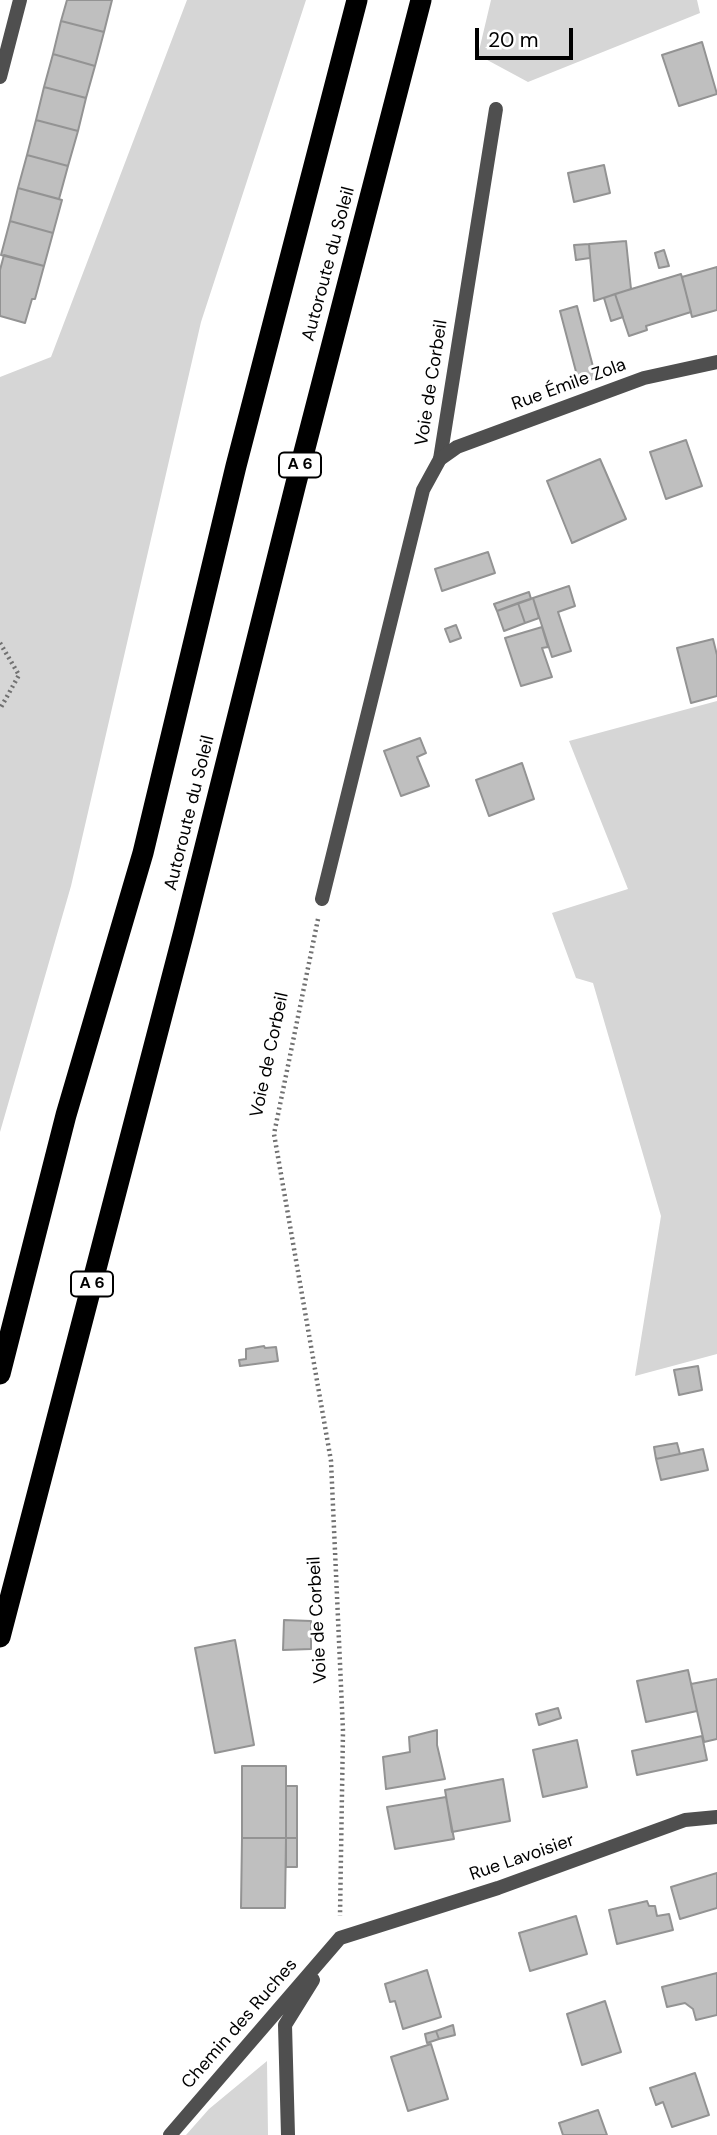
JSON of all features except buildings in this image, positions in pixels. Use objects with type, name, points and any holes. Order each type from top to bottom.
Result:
[{"type":"highway","name":"Autoroute du Soleil","points":[[0,1374],[66,1115],[143,853],[236,466],[357,0]]},
{"type":"highway","name":"Autoroute du Soleil","points":[[0,1637],[184,931],[421,0]]},
{"type":"street","points":[[0,77],[20,0]]},
{"type":"street","name":"Voie de Corbeil","points":[[322,899],[422,491],[440,459],[496,109]]},
{"type":"street","name":"Rue Émile Zola","points":[[440,459],[457,446],[644,378],[717,362]]},
{"type":"street","name":"Rue Lavoisier","points":[[340,1938],[498,1888],[685,1821],[717,1817]]},
{"type":"street","points":[[288,2135],[285,2025],[340,1938]]},
{"type":"street","name":"Chemin des Ruches","points":[[170,2135],[340,1938]]},
{"type":"path","points":[[0,643],[19,675],[0,709]]},
{"type":"path","name":"Voie de Corbeil","points":[[322,899],[274,1134],[331,1461],[343,1731],[340,1938]]},
{"type":"shaded area","points":[[187,0],[306,0],[201,322],[71,886],[0,1132],[0,377],[51,357]]},
{"type":"shaded area","points":[[491,0],[697,0],[700,13],[528,82],[478,55]]},
{"type":"shaded area","points":[[717,701],[717,1354],[635,1376],[661,1216],[593,983],[576,978],[552,913],[628,889],[569,741]]},
{"type":"shaded area","points":[[267,2061],[268,2135],[186,2135],[209,2109]]}]
